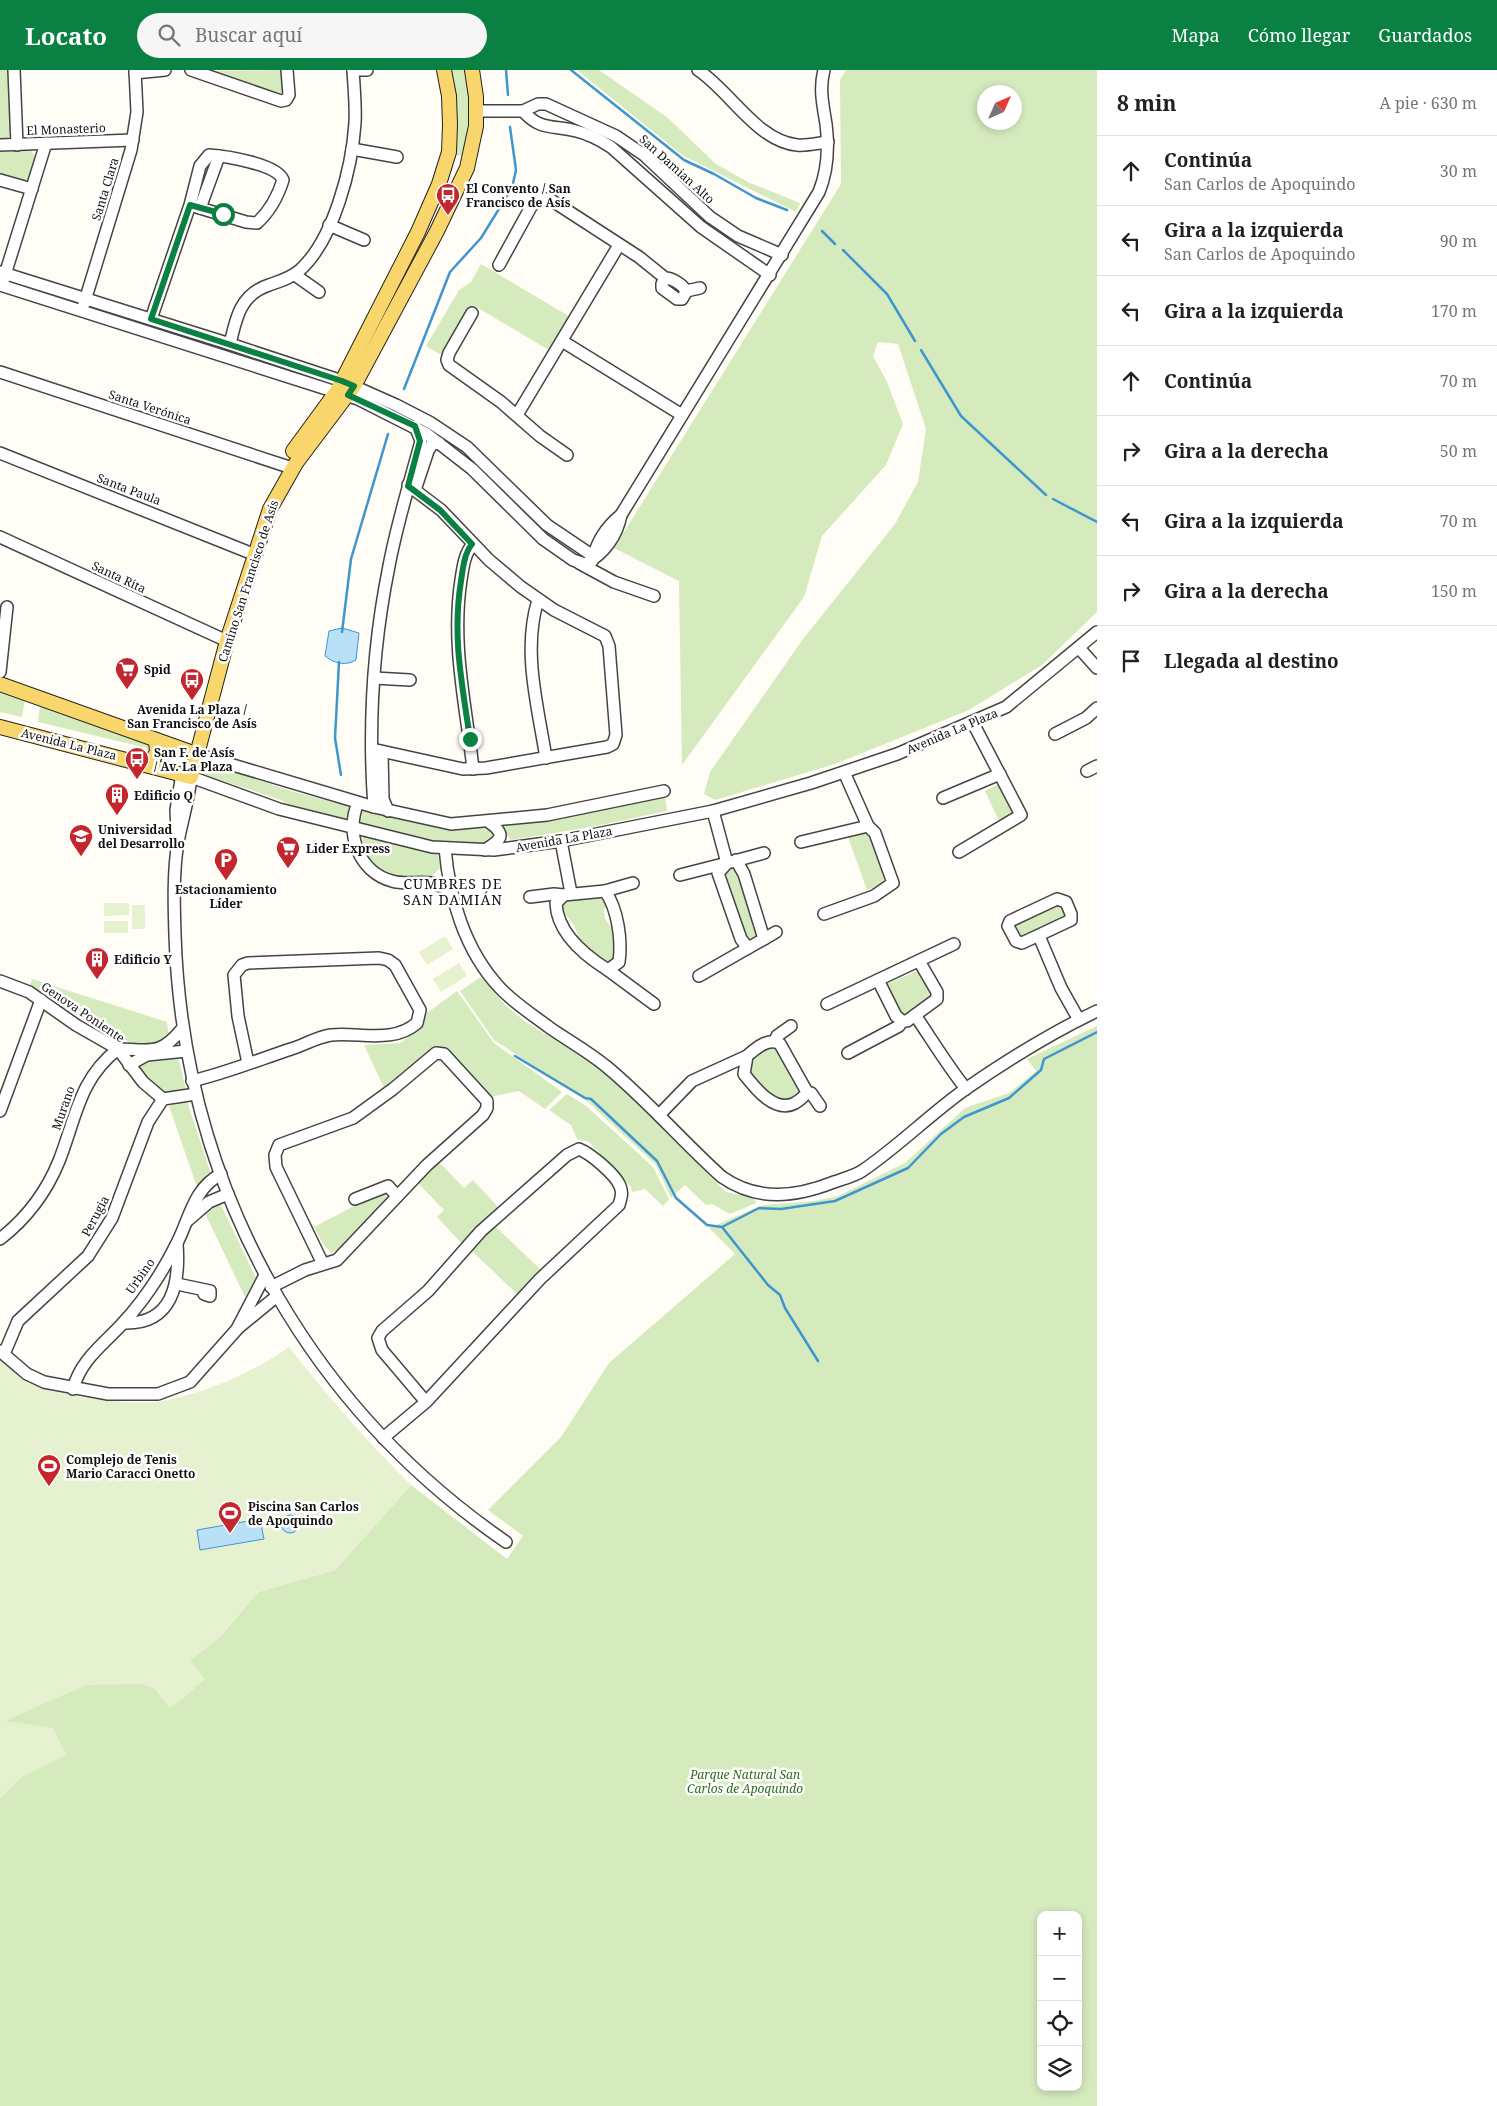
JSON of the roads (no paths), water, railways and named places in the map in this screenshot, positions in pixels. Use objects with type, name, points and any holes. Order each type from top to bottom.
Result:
[{"type":"main road","name":"Camino San Francisco de Asís","points":[[345,388],[439,184],[449,152],[450,112],[444,70]]},
{"type":"main road","name":"Camino San Francisco de Asís","points":[[186,776],[248,552],[263,506],[288,466],[345,388],[424,254],[457,190],[472,155],[477,111],[472,70]]},
{"type":"main road","points":[[449,152],[459,160],[472,155]]},
{"type":"main road","points":[[409,249],[424,254]]},
{"type":"main road","name":"Camino San Francisco de Asís","points":[[223,640],[270,509],[288,466]]},
{"type":"main road","points":[[0,684],[192,752]]},
{"type":"main road","name":"Avenida La Plaza","points":[[0,727],[186,776]]},
{"type":"main road","points":[[148,765],[157,753],[156,740]]},
{"type":"street","points":[[14,70],[17,145]]},
{"type":"street","name":"Santa Clara","points":[[82,311],[133,140],[136,112],[135,71],[165,70]]},
{"type":"street","points":[[191,70],[281,101],[286,100],[289,95],[287,70]]},
{"type":"street","points":[[230,344],[240,307],[248,296],[257,289],[294,275],[312,256],[329,225],[341,194],[352,149],[355,120],[353,70],[367,70]]},
{"type":"street","points":[[698,70],[719,86],[751,120],[769,134],[794,145],[828,142]]},
{"type":"street","points":[[598,573],[592,566],[596,545],[609,525],[621,515],[770,275],[819,192],[827,166],[828,142],[821,94],[824,70]]},
{"type":"street","points":[[477,111],[523,111],[538,104],[551,106],[554,116],[546,126]]},
{"type":"street","name":"San Damian Alto","points":[[551,106],[624,141],[644,155],[710,217],[738,236],[782,255]]},
{"type":"street","points":[[523,111],[536,123],[585,134],[612,147],[701,227],[770,275]]},
{"type":"street","name":"El Monasterio","points":[[0,145],[133,140]]},
{"type":"street","points":[[2,279],[46,144]]},
{"type":"street","points":[[352,149],[398,157]]},
{"type":"street","points":[[151,319],[195,207],[203,161],[209,156],[236,158],[276,171],[283,180],[278,196],[264,217],[257,223],[246,222],[195,207]]},
{"type":"street","points":[[0,180],[32,189]]},
{"type":"street","points":[[499,264],[532,205],[542,198],[551,200],[619,244],[665,278],[662,287],[678,299],[682,299],[686,291],[700,288]]},
{"type":"street","points":[[329,225],[364,240]]},
{"type":"street","points":[[517,415],[619,244]]},
{"type":"street","points":[[294,275],[319,292]]},
{"type":"street","points":[[2,279],[85,299],[230,344],[412,413],[447,433],[487,465],[547,525],[593,556]]},
{"type":"street","points":[[2,279],[82,311],[345,388],[415,426],[439,443],[480,476],[543,539],[598,573],[654,596]]},
{"type":"street","points":[[472,313],[449,354],[448,363],[453,370],[489,393],[540,436],[566,455]]},
{"type":"street","points":[[562,341],[682,415]]},
{"type":"street","name":"Santa Verónica","points":[[0,372],[288,466]]},
{"type":"street","points":[[412,488],[420,441],[415,426]]},
{"type":"street","points":[[388,810],[383,799],[377,751],[374,678],[377,636],[388,568],[412,488],[432,444],[439,443]]},
{"type":"street","name":"Santa Paula","points":[[0,454],[248,552]]},
{"type":"street","points":[[377,751],[450,768],[474,769],[607,747],[613,744],[616,735],[607,639],[602,632],[567,617],[538,600],[509,578],[472,544],[449,519],[412,488]]},
{"type":"street","name":"Santa Rita","points":[[0,537],[223,640]]},
{"type":"street","points":[[472,544],[464,564],[458,606],[456,639],[459,675],[474,769]]},
{"type":"street","points":[[579,563],[586,563],[593,556]]},
{"type":"street","points":[[538,600],[534,615],[531,655],[546,758]]},
{"type":"street","points":[[0,672],[7,607]]},
{"type":"street","name":"Avenida La Plaza","points":[[186,776],[279,809],[352,829],[445,848],[483,850],[561,841],[713,811],[844,772],[897,754],[973,723],[1006,707],[1097,632]]},
{"type":"street","points":[[1079,648],[1097,668]]},
{"type":"street","points":[[374,678],[410,680]]},
{"type":"street","points":[[1054,734],[1086,718],[1097,708]]},
{"type":"street","points":[[959,852],[1021,815],[973,723]]},
{"type":"street","points":[[374,807],[377,751]]},
{"type":"street","points":[[192,752],[358,803],[451,824],[489,822],[547,815],[664,791]]},
{"type":"street","points":[[824,914],[874,896],[893,883],[875,833],[868,826],[844,772]]},
{"type":"street","points":[[944,798],[1000,774]]},
{"type":"street","name":"Camino San Francisco de Asís","points":[[186,776],[175,879],[175,933],[182,1029],[192,1081],[220,1174],[228,1194],[274,1292],[330,1376],[383,1438],[449,1499],[506,1542]]},
{"type":"street","points":[[358,803],[354,814],[353,839],[362,859],[377,874],[392,882],[403,884],[432,883],[452,892]]},
{"type":"street","points":[[713,811],[732,862],[744,874],[764,939]]},
{"type":"street","points":[[489,822],[507,842],[516,847]]},
{"type":"street","points":[[800,842],[868,826]]},
{"type":"street","points":[[483,850],[498,841],[500,832]]},
{"type":"street","points":[[561,841],[567,894]]},
{"type":"street","points":[[445,848],[452,892],[472,950],[496,984],[523,1007],[604,1065],[659,1115],[706,1162],[735,1186],[753,1192],[784,1196],[807,1192],[860,1172],[966,1089],[1039,1040],[1097,1011]]},
{"type":"street","points":[[680,875],[764,853]]},
{"type":"street","points":[[732,862],[718,873],[741,939],[748,948]]},
{"type":"street","points":[[432,883],[447,869]]},
{"type":"street","points":[[530,897],[567,894],[582,895],[633,883]]},
{"type":"street","points":[[605,891],[613,902],[620,952],[619,962],[608,970]]},
{"type":"street","points":[[567,894],[556,903],[556,916],[570,939],[654,1004]]},
{"type":"street","points":[[1057,899],[1064,900],[1072,914],[1071,920],[1039,936],[1022,943],[1018,942],[1008,926],[1009,922],[1057,899]]},
{"type":"street","points":[[698,976],[776,932]]},
{"type":"street","points":[[1039,936],[1061,988],[1079,1020]]},
{"type":"street","points":[[827,1004],[954,944]]},
{"type":"street","points":[[192,1081],[230,1071],[324,1036],[346,1034],[380,1036],[402,1032],[417,1023],[420,1010],[395,965],[388,960],[379,958],[248,963],[242,965],[234,975],[238,1016],[248,1063]]},
{"type":"street","points":[[878,980],[896,1016],[902,1021],[907,1021],[937,999],[937,992],[919,961]]},
{"type":"street","name":"Genova Poniente","points":[[0,981],[29,992],[76,1025],[118,1049],[143,1082],[163,1099]]},
{"type":"street","points":[[0,1111],[41,1000]]},
{"type":"street","points":[[914,1015],[939,1048],[949,1068],[966,1089]]},
{"type":"street","points":[[848,1053],[899,1026],[902,1021]]},
{"type":"street","points":[[775,1041],[777,1036],[791,1026]]},
{"type":"street","points":[[118,1049],[155,1050],[172,1042],[182,1029]]},
{"type":"street","points":[[659,1115],[692,1080],[746,1056],[769,1042],[775,1041],[780,1044],[807,1092],[814,1096],[820,1106]]},
{"type":"street","name":"Murano","points":[[0,1239],[18,1225],[39,1199],[58,1163],[83,1089],[97,1067],[118,1049]]},
{"type":"street","points":[[129,1065],[147,1055],[186,1051]]},
{"type":"street","points":[[2,1353],[35,1378],[73,1389],[108,1394],[138,1395],[158,1394],[182,1387],[197,1376],[238,1328],[274,1292],[305,1270],[337,1260],[427,1165],[459,1138],[487,1108],[487,1102],[481,1094],[444,1054],[436,1053],[393,1089],[353,1118],[279,1145],[275,1155],[276,1167],[323,1264]]},
{"type":"street","points":[[744,1074],[746,1056]]},
{"type":"street","points":[[720,1067],[744,1074],[766,1097],[780,1105],[794,1104],[807,1092]]},
{"type":"street","points":[[163,1099],[196,1094]]},
{"type":"street","name":"Perugia","points":[[2,1353],[18,1321],[88,1256],[112,1218],[148,1122],[163,1099]]},
{"type":"street","points":[[383,1438],[426,1402],[540,1279],[619,1205],[622,1195],[619,1184],[590,1154],[579,1149],[567,1155],[481,1231],[428,1291],[382,1331],[378,1338],[382,1350],[426,1402]]},
{"type":"street","name":"Urbino","points":[[73,1389],[85,1362],[96,1348],[123,1323],[150,1289],[177,1244],[198,1194],[210,1180],[220,1174]]},
{"type":"street","points":[[355,1199],[388,1186],[397,1196]]},
{"type":"street","name":"Urbino","points":[[187,1221],[209,1202],[228,1194]]},
{"type":"street","name":"Urbino","points":[[123,1323],[132,1324],[154,1315],[168,1302],[177,1284],[179,1272],[177,1244]]},
{"type":"street","points":[[238,1328],[265,1275]]},
{"type":"street","points":[[177,1284],[203,1291]]},
{"type":"water","points":[[342,628],[359,633],[356,660],[348,663],[333,661],[325,656],[329,631]]},
{"type":"water","points":[[286,1515],[294,1515],[299,1520],[297,1531],[286,1533],[281,1528],[281,1520]]},
{"type":"water","name":"Piscina San Carlos de Apoquindo","points":[[260,1519],[264,1539],[200,1550],[197,1530]]},
{"type":"waterway","points":[[506,70],[508,95]]},
{"type":"waterway","points":[[571,70],[684,160],[714,174],[756,198],[787,210]]},
{"type":"waterway","points":[[404,389],[450,272],[481,238],[512,188],[516,170],[510,127]]},
{"type":"waterway","points":[[822,231],[835,244]]},
{"type":"waterway","points":[[843,250],[887,294],[915,341]]},
{"type":"waterway","points":[[921,350],[961,416],[1046,495]]},
{"type":"waterway","points":[[342,632],[351,559],[388,434]]},
{"type":"waterway","points":[[1053,499],[1097,522]]},
{"type":"waterway","points":[[339,662],[335,738],[341,775]]},
{"type":"waterway","points":[[515,1056],[585,1098],[591,1099],[657,1161],[676,1198],[707,1225],[722,1227],[759,1208],[781,1209],[835,1201],[908,1168],[941,1134],[964,1117],[1009,1098],[1041,1070],[1044,1059],[1097,1032]]},
{"type":"waterway","points":[[722,1227],[768,1285],[780,1295],[785,1308],[818,1361]]},
{"type":"place","name":"El Convento / San Francisco de Asís","points":[[448,216]]},
{"type":"place","name":"Spid","points":[[127,690]]},
{"type":"place","name":"Avenida La Plaza / San Francisco de Asís","points":[[192,701]]},
{"type":"place","name":"San F. de Asís / Av. La Plaza","points":[[137,780]]},
{"type":"place","name":"Edificio Q","points":[[117,816]]},
{"type":"place","name":"Universidad del Desarrollo","points":[[81,857]]},
{"type":"place","name":"Lider Express","points":[[288,869]]},
{"type":"place","name":"Estacionamiento Líder","points":[[226,881]]},
{"type":"place","name":"Edificio Y","points":[[97,980]]},
{"type":"place","name":"Complejo de Tenis Mario Caracci Onetto","points":[[49,1487]]},
{"type":"place","name":"Piscina San Carlos de Apoquindo","points":[[230,1534]]},
{"type":"district","name":"CUMBRES DE SAN DAMIÁN","points":[[453,892]]},
{"type":"park label","name":"Parque Natural San Carlos de Apoquindo","points":[[745,1781]]}]
